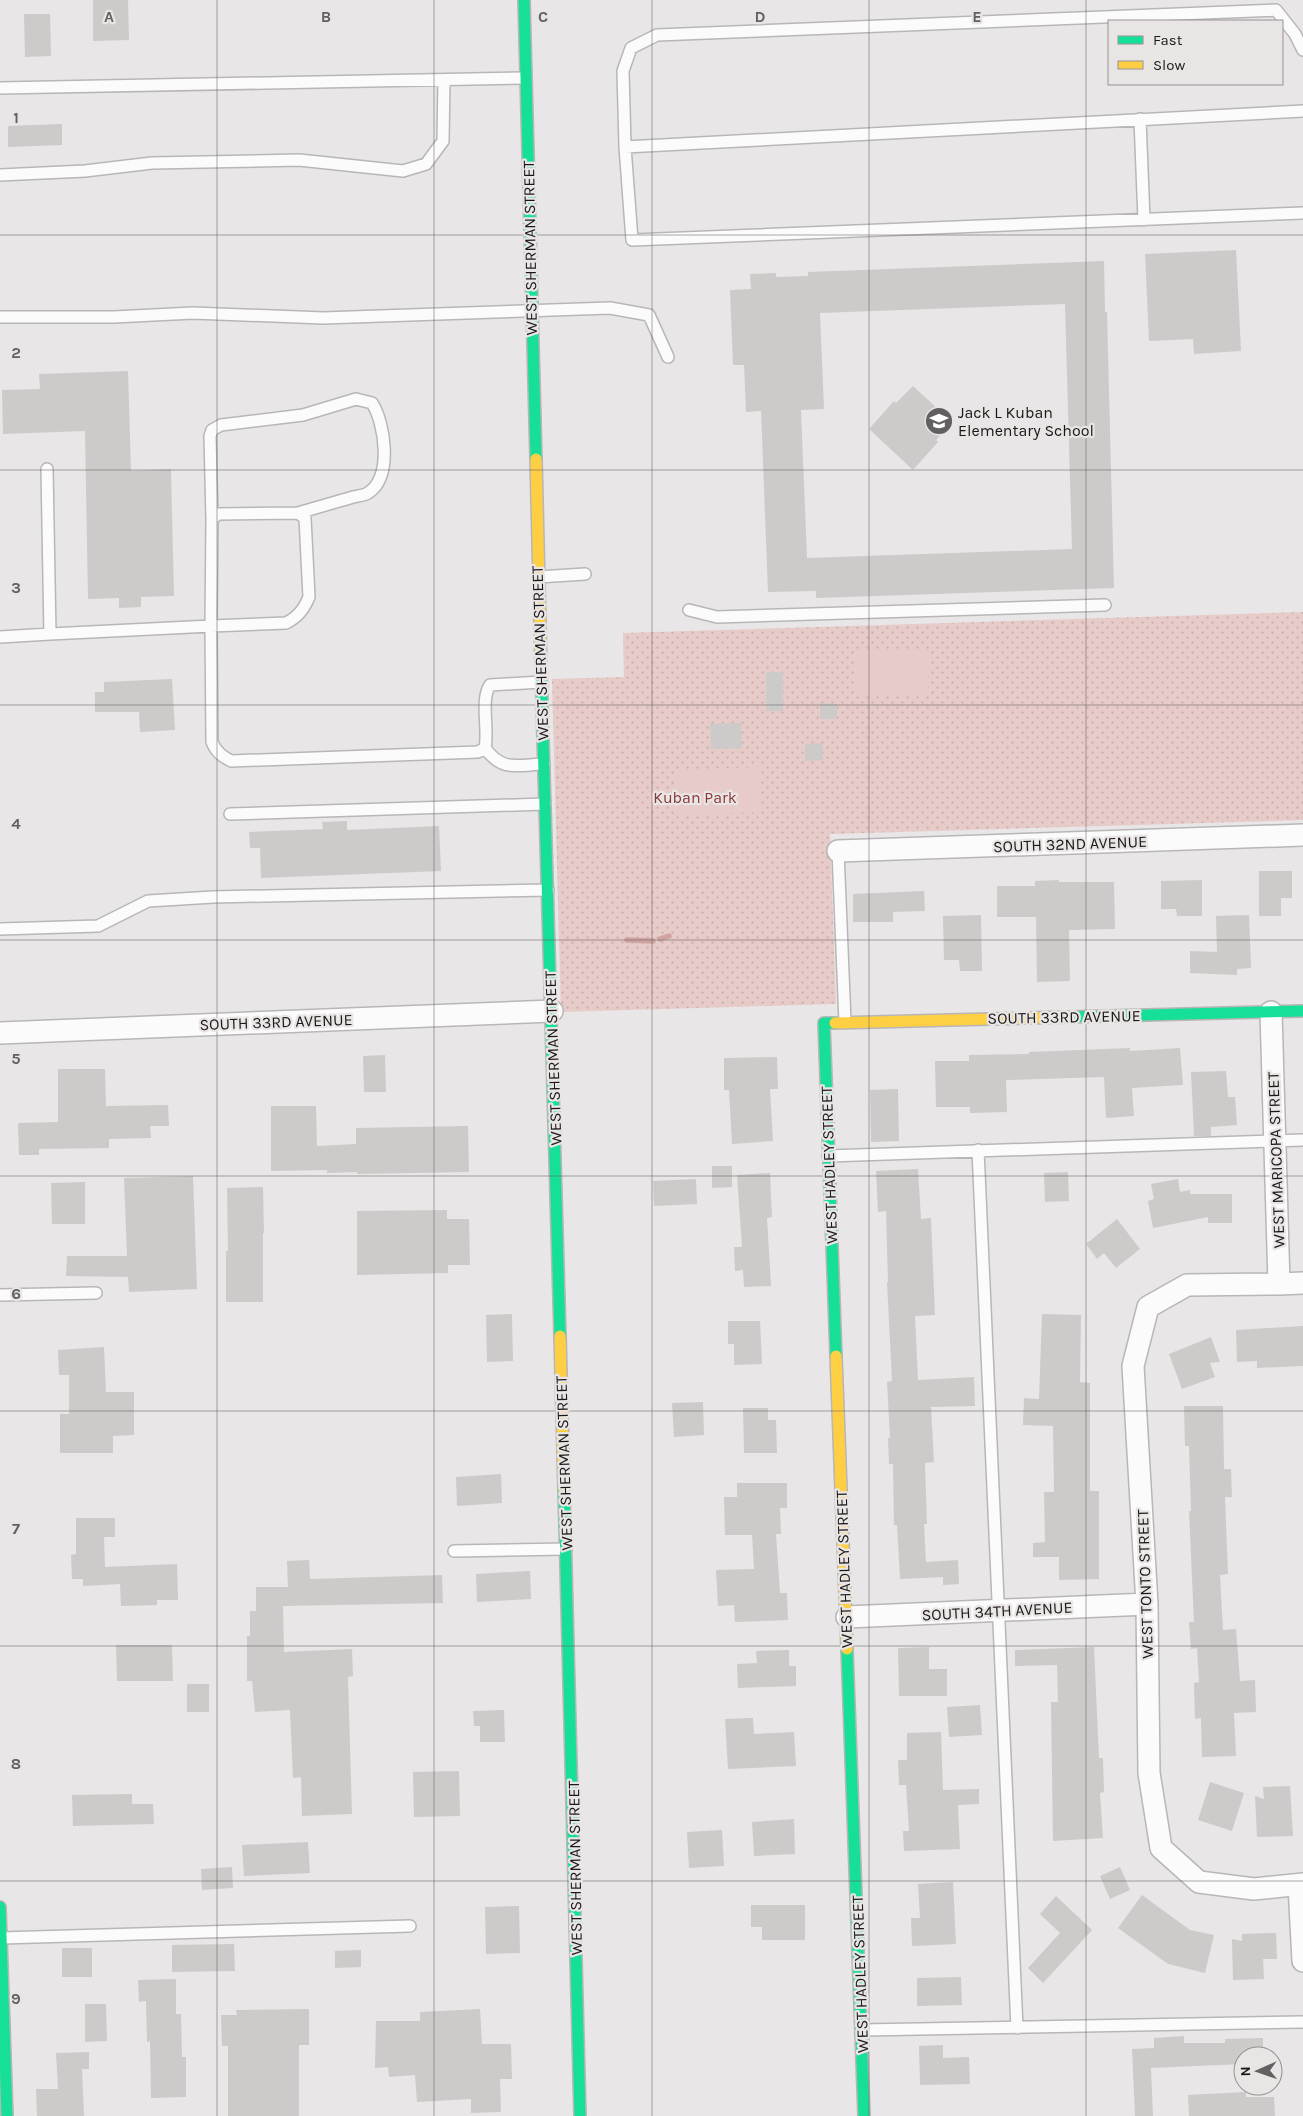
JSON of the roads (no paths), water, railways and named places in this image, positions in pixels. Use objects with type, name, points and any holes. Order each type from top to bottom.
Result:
[{"type":"street","name":"WEST SHERMAN STREET","points":[[524,0],[580,2116]]},
{"type":"street","name":"SOUTH 32ND AVENUE","points":[[838,851],[1303,835]]},
{"type":"street","name":"SOUTH 33RD AVENUE","points":[[0,1033],[552,1011]]},
{"type":"street","name":"SOUTH 33RD AVENUE","points":[[824,1023],[1303,1011]]},
{"type":"street","name":"WEST MARICOPA STREET","points":[[1271,1012],[1279,1284]]},
{"type":"street","name":"WEST HADLEY STREET","points":[[824,1023],[864,2116]]},
{"type":"street","points":[[1279,1284],[1303,1284]]},
{"type":"street","name":"WEST TONTO STREET","points":[[1279,1284],[1187,1286],[1148,1307],[1133,1366],[1147,1604],[1149,1773],[1161,1848],[1199,1882],[1254,1889],[1301,1884]]},
{"type":"street","name":"SOUTH 34TH AVENUE","points":[[847,1617],[1147,1604]]},
{"type":"street","points":[[1301,1884],[1303,1961]]},
{"type":"street","points":[[0,1907],[7,2116]]},
{"type":"lane","points":[[1303,50],[1295,34],[1276,10],[657,35],[631,48],[623,71],[625,147],[632,240],[1303,213]]},
{"type":"lane","points":[[0,88],[525,78]]},
{"type":"lane","points":[[0,175],[85,171],[152,163],[299,160],[403,171],[426,164],[443,141],[444,80]]},
{"type":"lane","points":[[625,147],[1303,111]]},
{"type":"lane","points":[[1140,119],[1144,220]]},
{"type":"lane","points":[[0,318],[114,317],[193,313],[323,318],[610,308],[649,315],[668,357]]},
{"type":"lane","points":[[212,519],[218,514],[298,513],[369,493],[377,482],[383,467],[384,429],[372,402],[356,399],[303,415],[221,425],[212,430],[210,436],[212,742],[215,750],[231,761],[478,752],[485,748]]},
{"type":"lane","points":[[47,469],[50,634]]},
{"type":"lane","points":[[0,637],[286,623],[294,619],[304,609],[309,597],[305,518],[298,513]]},
{"type":"lane","points":[[538,577],[585,574]]},
{"type":"lane","points":[[689,610],[717,617],[1105,605]]},
{"type":"lane","points":[[541,682],[490,686],[486,700],[485,748],[493,759],[500,764],[508,766],[544,764]]},
{"type":"lane","points":[[230,814],[545,804]]},
{"type":"lane","points":[[838,851],[845,1022]]},
{"type":"lane","points":[[0,929],[98,926],[148,901],[213,897],[548,890]]},
{"type":"lane","points":[[828,1156],[1303,1140]]},
{"type":"lane","points":[[978,1150],[1017,2028]]},
{"type":"lane","points":[[0,1295],[96,1293]]},
{"type":"lane","points":[[454,1550],[566,1549]]},
{"type":"lane","points":[[1,1938],[410,1926]]},
{"type":"lane","points":[[862,2030],[1303,2022]]},
{"type":"waterway","points":[[660,939],[669,936]]},
{"type":"waterway","points":[[627,940],[653,941]]},
{"type":"place","name":"Jack L Kuban Elementary School","points":[[939,421]]},
{"type":"park label","name":"Kuban Park","points":[[695,797]]}]
